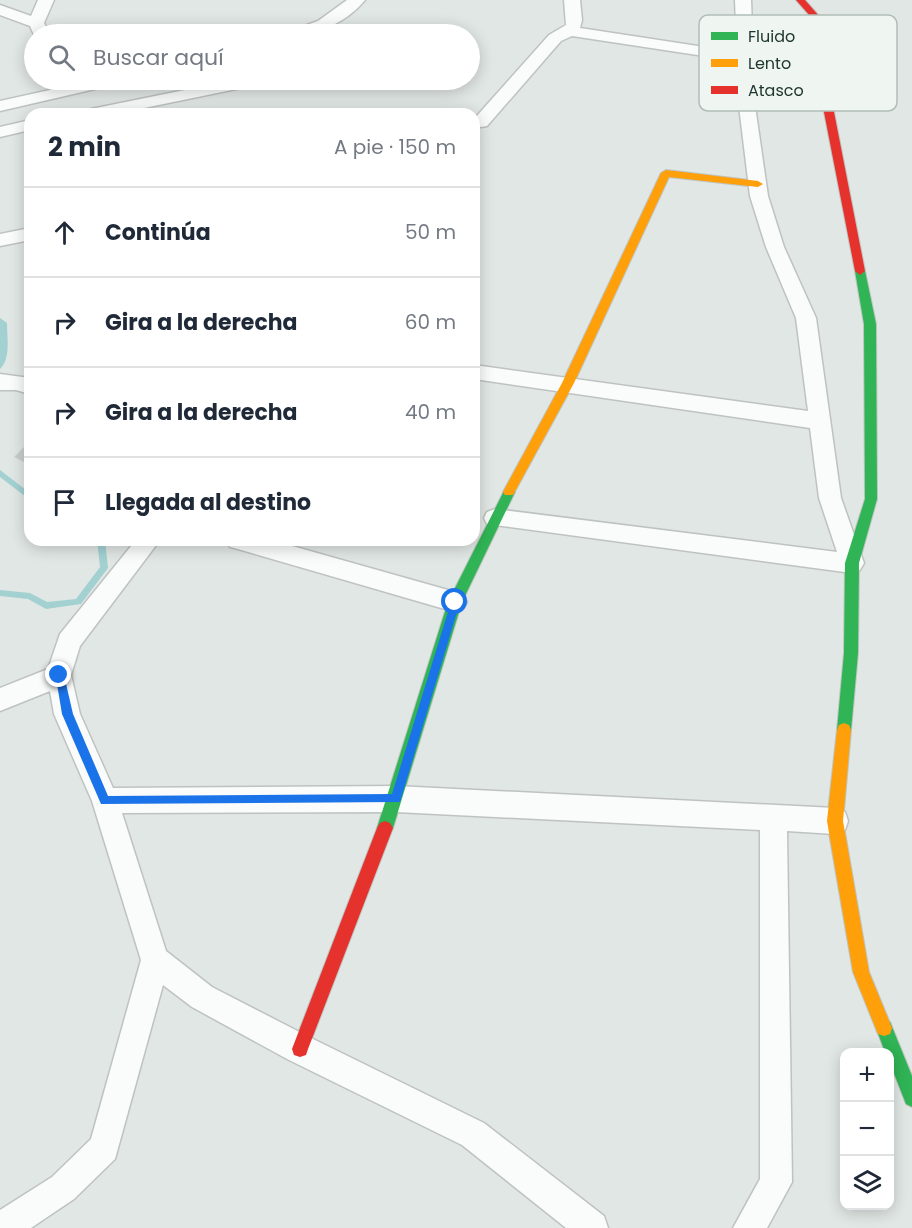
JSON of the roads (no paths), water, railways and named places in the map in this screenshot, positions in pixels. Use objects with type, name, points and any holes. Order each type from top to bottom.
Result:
[{"type":"street","points":[[40,24],[46,0]]},
{"type":"street","points":[[324,24],[357,0]]},
{"type":"street","points":[[571,31],[576,22],[572,0]]},
{"type":"street","points":[[743,0],[744,15]]},
{"type":"street","points":[[800,0],[814,15]]},
{"type":"street","points":[[0,10],[29,24]]},
{"type":"street","points":[[481,122],[555,38],[571,31],[699,50]]},
{"type":"street","points":[[0,106],[49,90]]},
{"type":"street","points":[[113,108],[205,90]]},
{"type":"street","points":[[748,111],[758,184],[775,247],[806,318],[830,498],[852,563]]},
{"type":"street","points":[[829,111],[870,324],[871,499],[852,563],[851,653],[835,822],[861,972],[912,1098]]},
{"type":"street","points":[[0,132],[24,126]]},
{"type":"street","points":[[300,1049],[396,799],[455,602],[495,518],[568,383],[666,173],[758,184]]},
{"type":"street","points":[[0,240],[24,235]]},
{"type":"street","points":[[480,373],[568,383],[820,421]]},
{"type":"street","points":[[495,518],[852,563]]},
{"type":"street","points":[[2,1228],[63,1188],[104,1148],[155,960],[105,801],[68,714],[59,676],[69,641],[144,546]]},
{"type":"street","points":[[259,546],[455,602]]},
{"type":"street","points":[[0,700],[59,676]]},
{"type":"street","points":[[105,801],[396,799],[835,822]]},
{"type":"street","points":[[749,1228],[776,1182],[773,818]]},
{"type":"street","points":[[155,960],[202,997],[300,1049],[473,1134],[592,1228]]},
{"type":"waterway","points":[[0,320],[4,323],[3,357],[0,366]]},
{"type":"waterway","points":[[0,473],[24,492]]},
{"type":"waterway","points":[[0,593],[30,596],[46,606],[78,602],[104,568],[102,546]]}]
